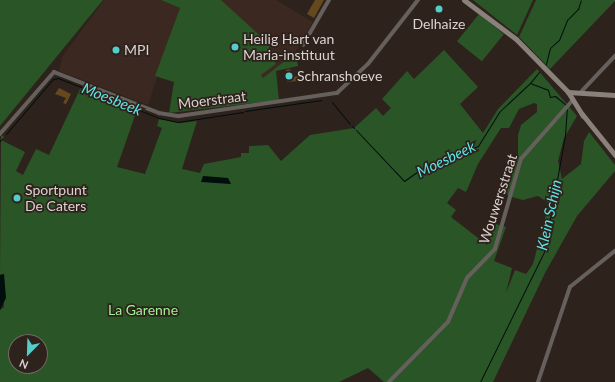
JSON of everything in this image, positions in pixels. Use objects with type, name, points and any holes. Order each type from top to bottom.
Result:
[{"type":"main road","points":[[464,0],[505,29],[568,92],[572,100]]},
{"type":"main road","points":[[555,80],[615,156]]},
{"type":"main road","points":[[568,92],[582,91],[615,95]]},
{"type":"street","points":[[303,45],[329,0]]},
{"type":"street","name":"Moerstraat","points":[[0,134],[54,72],[159,113],[179,116],[337,93],[368,64],[418,0]]},
{"type":"street","points":[[582,91],[615,56]]},
{"type":"street","name":"Wouwersstraat","points":[[389,382],[448,322],[467,278],[495,249],[521,159],[572,100]]},
{"type":"street","points":[[538,382],[570,287],[615,252]]},
{"type":"shaded area","name":"MPI","points":[[104,0],[161,0],[180,8],[148,105],[59,71],[62,57]]},
{"type":"shaded area","points":[[185,0],[276,0],[313,22],[296,51],[262,80]]},
{"type":"shaded area","points":[[203,176],[228,178],[231,184],[201,182]]},
{"type":"shaded area","points":[[4,274],[6,298],[0,310],[0,275]]},
{"type":"green space","points":[[0,0],[103,0],[0,126]]},
{"type":"green space","name":"Heilig Hart van Maria-instituut","points":[[161,0],[221,0],[269,44],[269,52],[276,64],[261,75],[263,78],[296,52],[298,66],[276,71],[279,100],[169,113],[174,82],[155,76],[180,8]]},
{"type":"green space","points":[[473,0],[533,0],[517,35]]},
{"type":"green space","points":[[536,0],[615,1],[550,69],[519,37]]},
{"type":"green space","points":[[479,14],[504,34],[482,61],[457,41]]},
{"type":"green space","name":"La Garenne","points":[[444,50],[478,87],[460,104],[483,133],[498,109],[537,69],[577,116],[564,138],[558,161],[562,179],[581,164],[584,141],[589,132],[615,165],[615,171],[577,216],[545,273],[493,382],[384,382],[368,368],[339,382],[0,382],[0,310],[4,307],[3,274],[0,275],[1,135],[4,137],[3,141],[25,152],[16,171],[23,175],[36,149],[49,155],[80,89],[137,110],[117,167],[145,174],[162,128],[157,126],[159,119],[180,123],[197,121],[182,169],[200,173],[204,164],[241,157],[241,153],[249,153],[249,146],[268,145],[281,161],[310,135],[354,128],[376,108],[383,116],[391,108],[382,99],[407,71],[414,79]],"holes":[[[534,103],[537,104],[537,112],[521,125],[518,135],[518,156],[506,191],[508,196],[523,200],[538,196],[549,203],[533,264],[526,274],[515,270],[506,293],[512,268],[494,261],[506,227],[496,224],[487,245],[451,217],[456,210],[447,203],[458,188],[466,192],[478,164],[501,128],[509,128],[519,109]]]},
{"type":"building","points":[[315,0],[324,0],[314,18],[307,14]]},
{"type":"building","name":"Schranshoeve","points":[[290,69],[292,77],[298,76],[298,81],[287,82],[286,70]]},
{"type":"building","points":[[59,88],[71,94],[66,104],[63,103],[66,98],[55,94]]},
{"type":"waterway","name":"Klein Schijn","points":[[546,64],[550,48],[559,40],[567,20],[578,9],[581,0]]},
{"type":"waterway","name":"Klein Schijn","points":[[539,72],[530,83],[548,90],[550,97],[555,96],[566,105]]},
{"type":"waterway","name":"Moesbeek","points":[[6,134],[53,79],[58,78],[159,118],[178,122],[243,112]]},
{"type":"waterway","name":"Moesbeek","points":[[356,130],[404,181],[424,167],[478,146],[499,112],[530,83]]},
{"type":"waterway","name":"Moesbeek","points":[[245,111],[321,100]]},
{"type":"waterway","name":"Moesbeek","points":[[332,102],[350,124]]},
{"type":"waterway","name":"Klein Schijn","points":[[480,382],[544,252],[565,135],[567,109]]},
{"type":"waterway","name":"Moesbeek","points":[[0,141],[3,138]]},
{"type":"place","name":"Delhaize","points":[[439,9]]},
{"type":"place","name":"Heilig Hart van Maria-instituut","points":[[235,47]]},
{"type":"place","name":"MPI","points":[[116,50]]},
{"type":"place","name":"Schranshoeve","points":[[289,76]]},
{"type":"place","name":"Sportpunt De Caters","points":[[17,198]]}]
